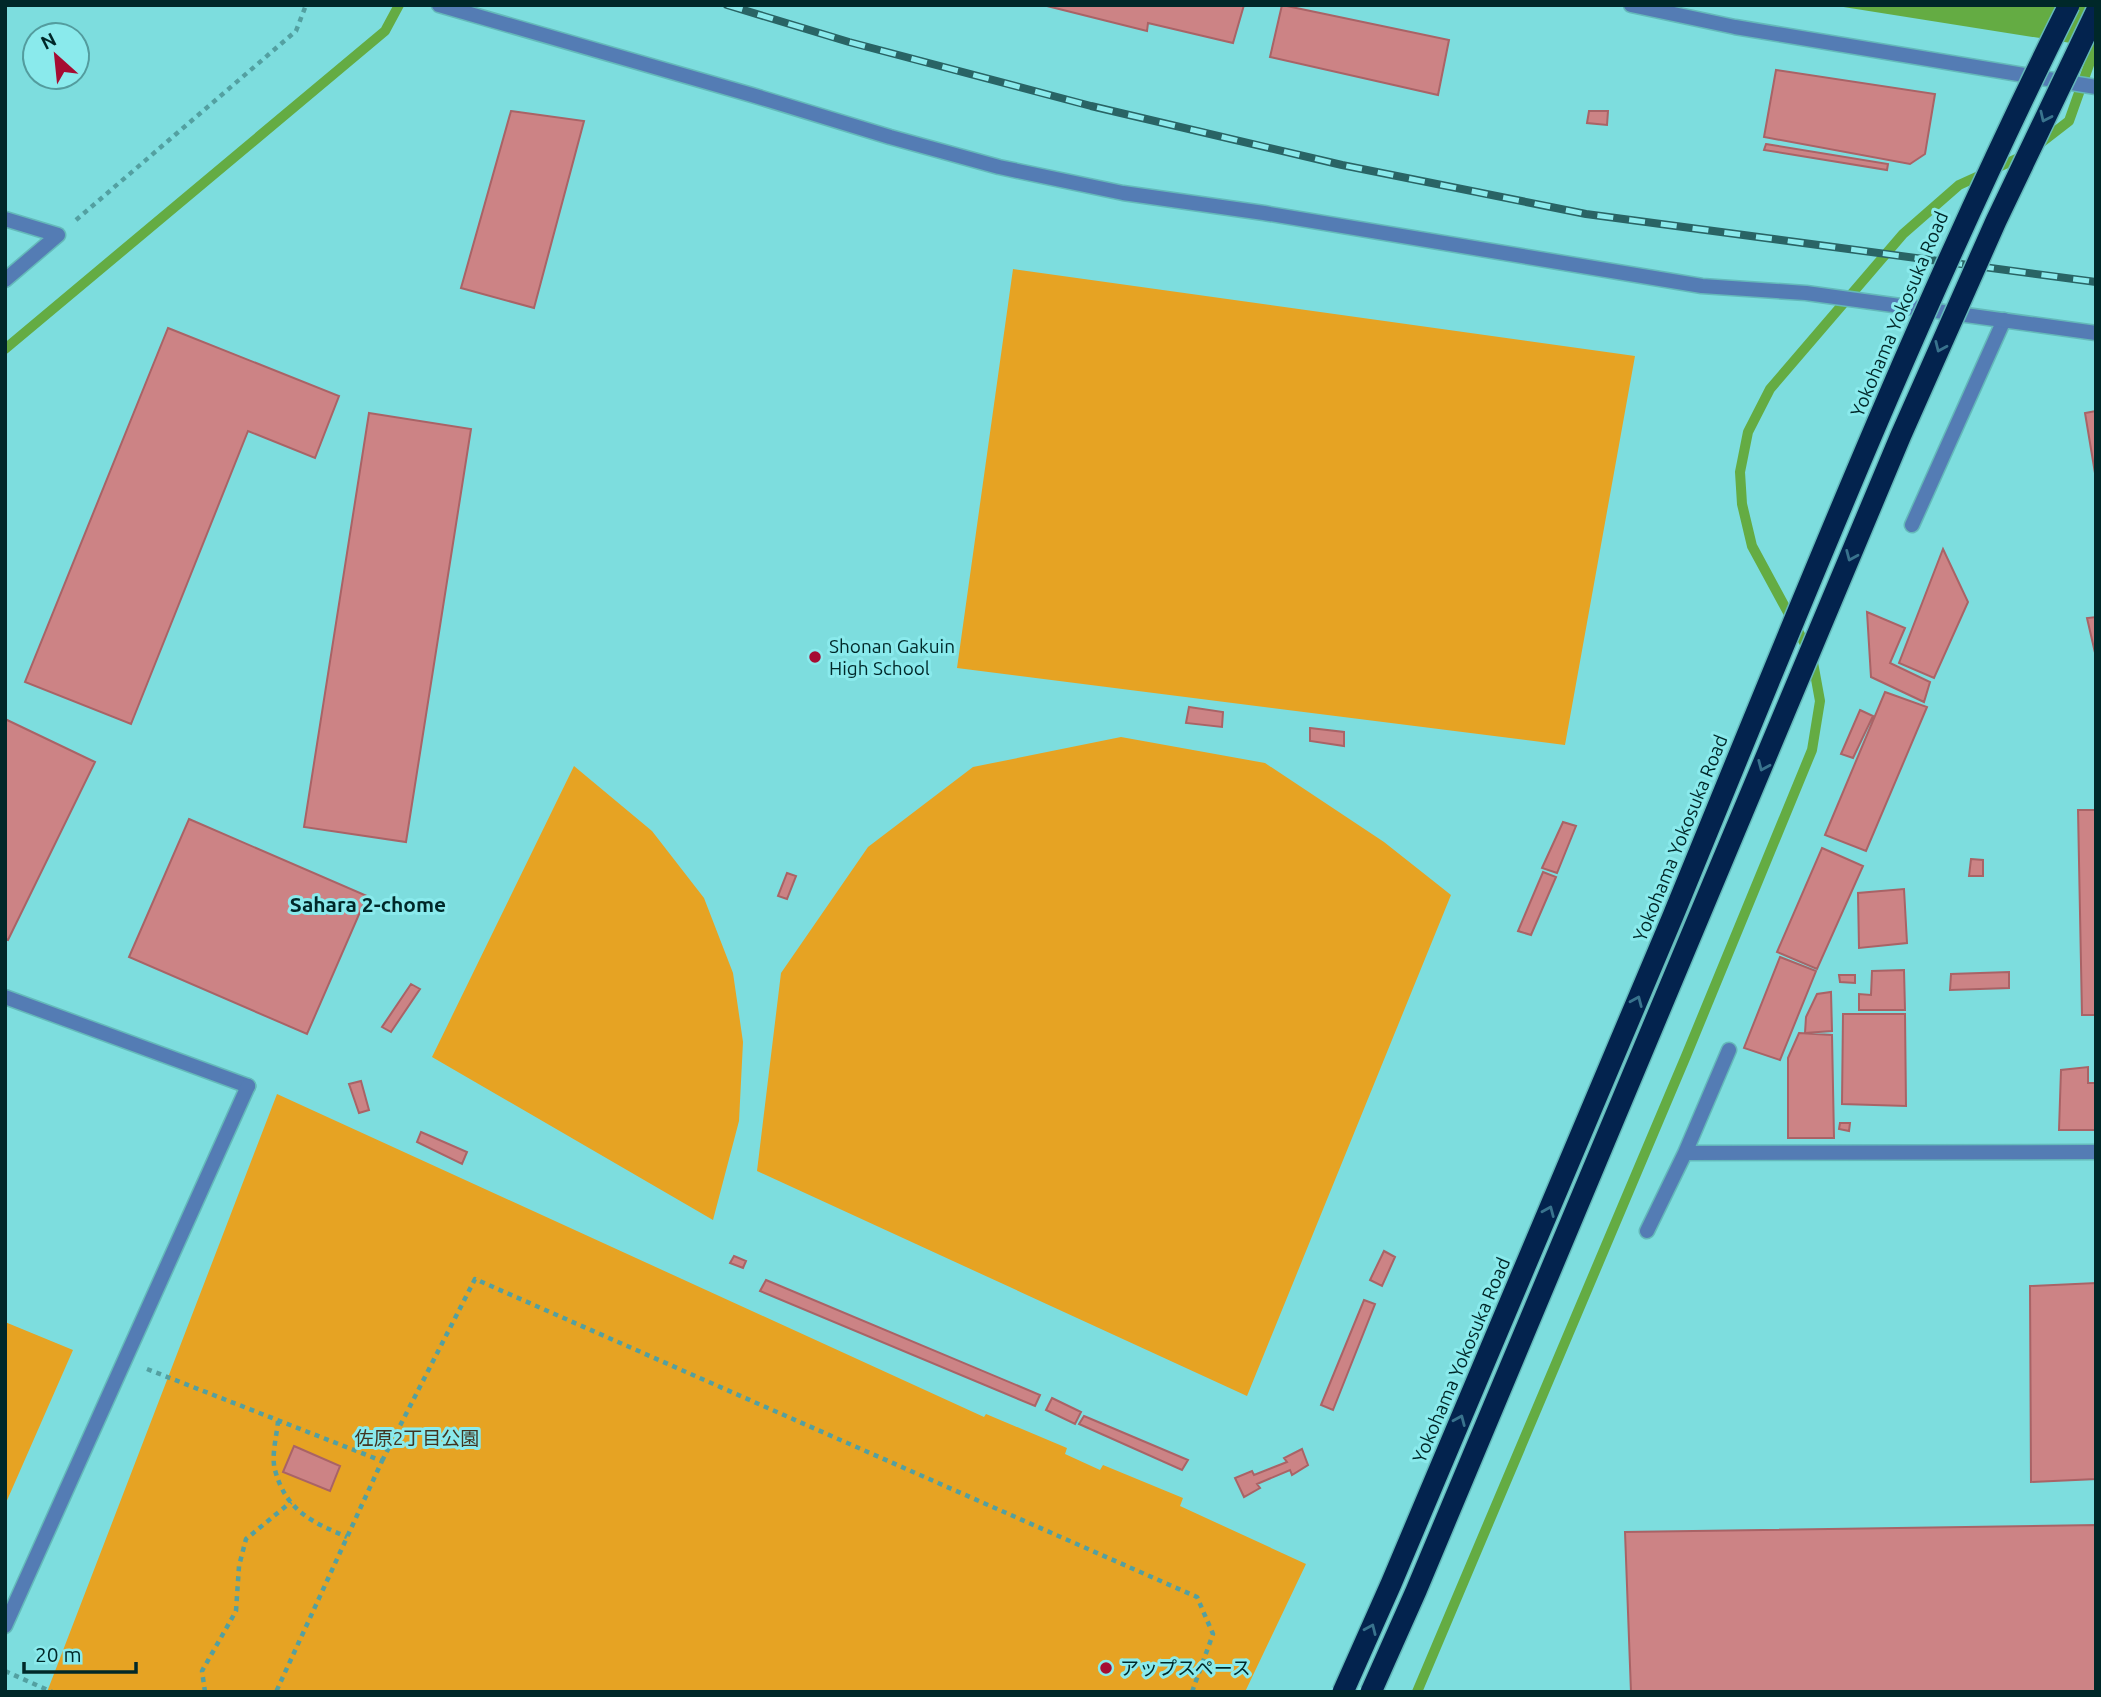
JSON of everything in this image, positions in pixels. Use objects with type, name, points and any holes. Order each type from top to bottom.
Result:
[{"type":"highway","name":"Yokohama Yokosuka Road","points":[[1343,1692],[1585,1125],[1965,219],[2069,5]]},
{"type":"highway","points":[[1371,1692],[1422,1578],[1907,423],[1996,221],[2096,12]]},
{"type":"street","points":[[439,5],[752,95],[890,138],[1011,170],[1123,193],[1264,213],[1702,286],[1822,296],[2096,333]]},
{"type":"street","points":[[1631,5],[1735,27],[2096,87]]},
{"type":"street","points":[[5,219],[58,236]]},
{"type":"street","points":[[5,280],[58,236]]},
{"type":"street","points":[[1912,525],[2004,320]]},
{"type":"street","points":[[5,997],[248,1086],[5,1626]]},
{"type":"street","points":[[1647,1231],[1685,1153],[1729,1050]]},
{"type":"street","points":[[1685,1153],[2096,1152]]},
{"type":"path","points":[[58,236],[296,31],[306,5]]},
{"type":"path","points":[[276,1692],[382,1461],[475,1279],[1197,1597],[1213,1634],[1192,1692]]},
{"type":"path","points":[[125,1360],[382,1461]]},
{"type":"path","points":[[278,1421],[274,1468],[290,1502],[309,1520],[347,1537]]},
{"type":"path","points":[[205,1692],[202,1671],[236,1611],[239,1566],[246,1539],[290,1502]]},
{"type":"path","points":[[5,1671],[52,1692]]},
{"type":"green space","points":[[1013,269],[1635,356],[1565,745],[957,668]]},
{"type":"green space","points":[[1121,737],[1265,763],[1384,842],[1451,895],[1247,1396],[757,1171],[781,973],[868,847],[973,767]]},
{"type":"green space","points":[[574,766],[652,831],[704,898],[733,973],[743,1042],[739,1121],[713,1220],[432,1057]]},
{"type":"green space","name":"佐原2丁目公園","points":[[277,1094],[984,1417],[986,1414],[1067,1448],[1065,1454],[1100,1470],[1103,1465],[1183,1498],[1180,1506],[1306,1564],[1245,1692],[47,1692]]},
{"type":"green space","points":[[5,1322],[73,1350],[5,1505]]},
{"type":"shaded area","points":[[1831,5],[2096,5],[2096,47]]},
{"type":"building","points":[[1043,5],[1244,5],[1233,43],[1148,23],[1147,31]]},
{"type":"building","points":[[1282,5],[1449,40],[1438,95],[1270,57]]},
{"type":"building","points":[[1776,70],[1935,94],[1925,154],[1910,164],[1764,137]]},
{"type":"building","points":[[511,111],[584,121],[534,308],[461,288]]},
{"type":"building","points":[[1589,111],[1608,111],[1607,125],[1587,123]]},
{"type":"building","points":[[1766,144],[1888,164],[1887,170],[1764,150]]},
{"type":"building","points":[[168,328],[339,396],[315,458],[248,431],[131,724],[25,682]]},
{"type":"building","points":[[2096,411],[2096,479],[2085,413]]},
{"type":"building","points":[[369,413],[471,429],[406,842],[304,827]]},
{"type":"building","points":[[1943,549],[1968,602],[1934,678],[1899,663]]},
{"type":"building","points":[[1867,612],[1905,628],[1890,663],[1930,682],[1924,702],[1871,677]]},
{"type":"building","points":[[2096,617],[2096,657],[2087,618]]},
{"type":"building","points":[[1885,692],[1927,707],[1866,851],[1825,835]]},
{"type":"building","points":[[1189,707],[1223,712],[1222,727],[1186,723]]},
{"type":"building","points":[[1860,710],[1873,716],[1853,758],[1841,754]]},
{"type":"building","points":[[5,719],[95,762],[8,940],[5,939]]},
{"type":"building","points":[[1310,728],[1344,732],[1344,746],[1310,741]]},
{"type":"building","points":[[2078,810],[2096,810],[2096,1015],[2082,1015]]},
{"type":"building","points":[[189,819],[367,896],[307,1034],[129,957]]},
{"type":"building","points":[[1563,822],[1576,826],[1557,873],[1542,868]]},
{"type":"building","points":[[1822,848],[1863,866],[1817,969],[1777,952]]},
{"type":"building","points":[[1971,859],[1983,860],[1983,876],[1969,876]]},
{"type":"building","points":[[1543,872],[1556,877],[1531,935],[1518,931]]},
{"type":"building","points":[[787,873],[796,876],[787,899],[778,896]]},
{"type":"building","points":[[1904,889],[1907,943],[1859,948],[1858,893]]},
{"type":"building","points":[[1780,957],[1816,971],[1780,1060],[1744,1048]]},
{"type":"building","points":[[1904,970],[1905,1010],[1859,1010],[1859,994],[1871,995],[1872,971]]},
{"type":"building","points":[[2009,972],[2009,988],[1950,990],[1951,974]]},
{"type":"building","points":[[1839,975],[1855,975],[1855,983],[1840,982]]},
{"type":"building","points":[[411,984],[420,989],[391,1032],[382,1027]]},
{"type":"building","points":[[1831,992],[1832,1031],[1805,1033],[1806,1017],[1817,994]]},
{"type":"building","points":[[1843,1014],[1905,1014],[1906,1106],[1842,1104]]},
{"type":"building","points":[[1799,1033],[1832,1035],[1834,1138],[1788,1138],[1788,1058]]},
{"type":"building","points":[[2088,1067],[2088,1083],[2096,1083],[2096,1130],[2059,1130],[2061,1070]]},
{"type":"building","points":[[361,1081],[369,1110],[359,1113],[349,1084]]},
{"type":"building","points":[[1840,1123],[1850,1123],[1849,1131],[1839,1129]]},
{"type":"building","points":[[421,1132],[467,1152],[462,1164],[417,1142]]},
{"type":"building","points":[[1384,1251],[1395,1257],[1382,1286],[1370,1280]]},
{"type":"building","points":[[734,1256],[746,1261],[743,1268],[730,1263]]},
{"type":"building","points":[[766,1280],[1040,1395],[1035,1406],[760,1291]]},
{"type":"building","points":[[2096,1283],[2096,1479],[2031,1482],[2030,1286]]},
{"type":"building","points":[[1364,1300],[1375,1304],[1333,1410],[1321,1405]]},
{"type":"building","points":[[1052,1398],[1081,1412],[1075,1424],[1046,1410]]},
{"type":"building","points":[[1084,1416],[1188,1460],[1182,1470],[1079,1424]]},
{"type":"building","points":[[294,1446],[340,1466],[330,1491],[283,1472]]},
{"type":"building","points":[[1302,1449],[1308,1465],[1292,1475],[1290,1470],[1257,1484],[1260,1488],[1244,1497],[1235,1478],[1252,1471],[1254,1475],[1287,1462],[1284,1458]]},
{"type":"building","points":[[2096,1525],[2096,1692],[1631,1692],[1625,1532]]},
{"type":"waterway","points":[[5,349],[385,31],[399,5]]},
{"type":"waterway","points":[[2038,145],[2069,121],[2096,45]]},
{"type":"waterway","points":[[1417,1692],[1686,1056],[1812,750],[1820,701],[1812,657],[1752,546],[1742,504],[1740,472],[1748,432],[1770,389],[1903,234],[1959,185],[2025,155]]},
{"type":"railway","points":[[727,5],[849,42],[1091,106],[1342,165],[1586,214],[2096,282]]},
{"type":"place","name":"Shonan Gakuin High School","points":[[815,657]]},
{"type":"place","name":"アップスペース","points":[[1106,1668]]},
{"type":"district","name":"Sahara 2-chome","points":[[368,905]]}]
